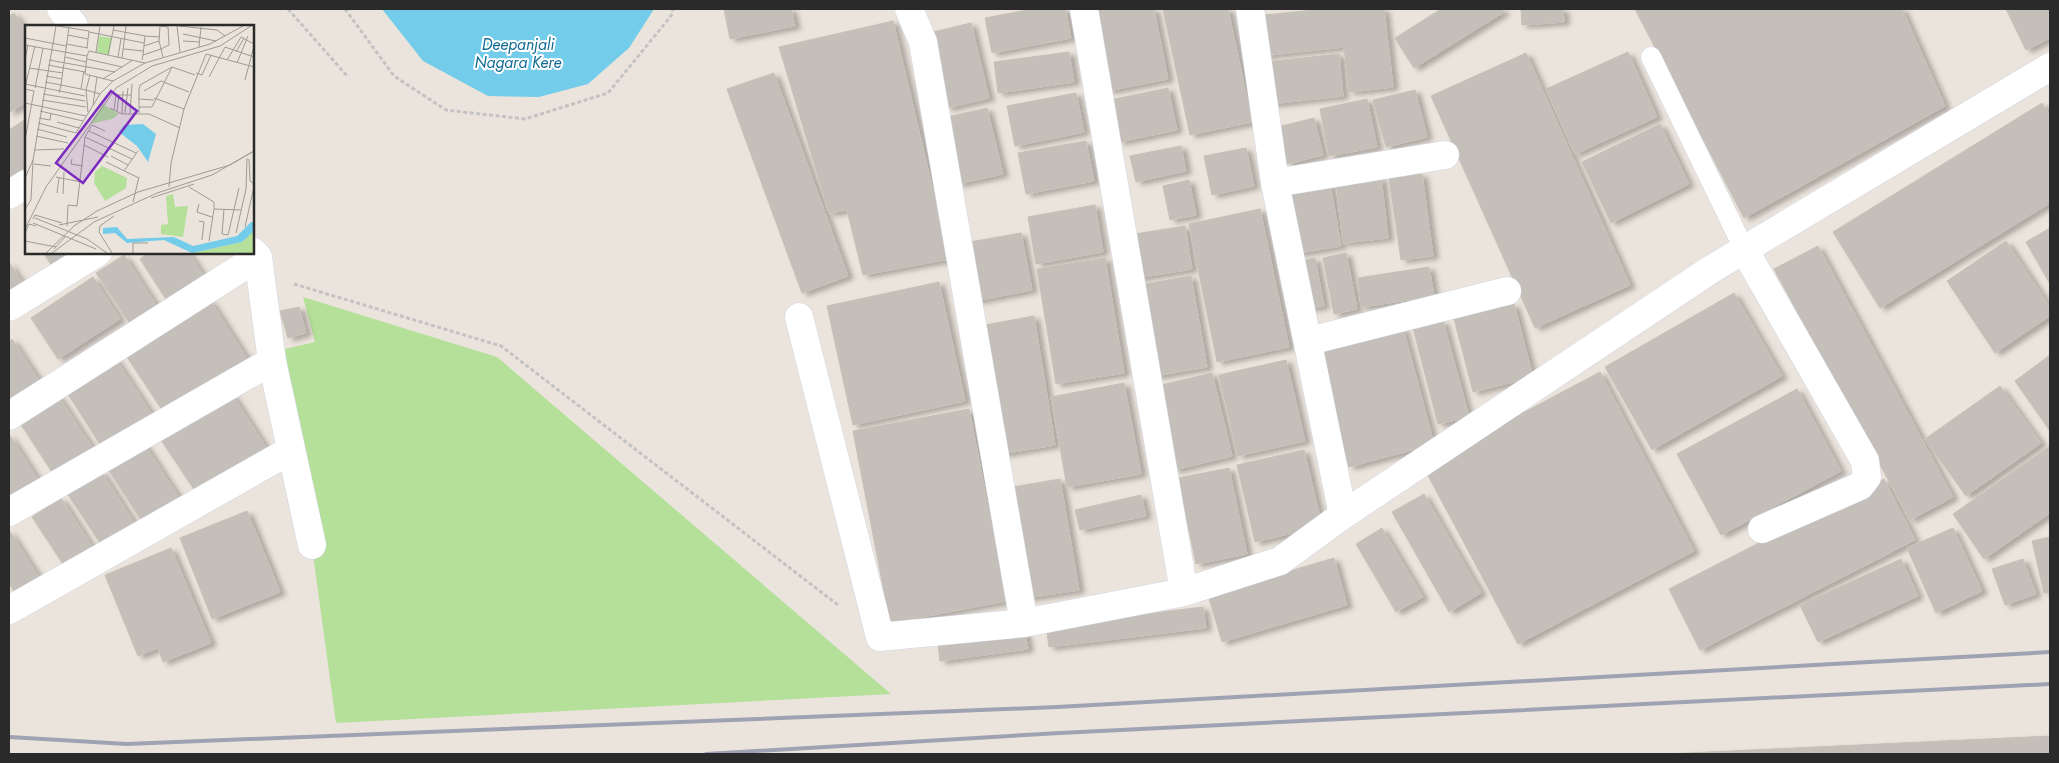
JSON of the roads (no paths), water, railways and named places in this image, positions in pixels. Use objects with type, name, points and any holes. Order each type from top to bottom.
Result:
[{"type":"street","points":[[61,9],[73,25]]},
{"type":"street","points":[[909,9],[922,42],[1024,623]]},
{"type":"street","points":[[1084,9],[1184,592]]},
{"type":"street","points":[[1250,9],[1275,183],[1309,340],[1343,515]]},
{"type":"street","points":[[799,317],[880,638],[1024,623],[1184,592],[1280,561],[1343,515],[1744,249],[2050,67]]},
{"type":"street","points":[[1275,183],[1445,156]]},
{"type":"street","points":[[9,196],[25,185]]},
{"type":"street","points":[[1744,249],[1865,461],[1867,477],[1860,486],[1762,529]]},
{"type":"street","points":[[9,307],[95,254]]},
{"type":"street","points":[[9,416],[255,254],[272,361],[312,545]]},
{"type":"street","points":[[1309,340],[1507,291]]},
{"type":"street","points":[[9,512],[272,361]]},
{"type":"street","points":[[9,610],[291,450]]},
{"type":"lane","points":[[1651,57],[1744,249]]},
{"type":"water","name":"Deepanjali Nagara Kere","points":[[382,9],[654,9],[629,48],[588,84],[539,97],[488,96],[423,61]]},
{"type":"railway","points":[[9,737],[127,744],[1057,707],[2050,652]]},
{"type":"railway","points":[[706,754],[1060,733],[2050,684]]}]
